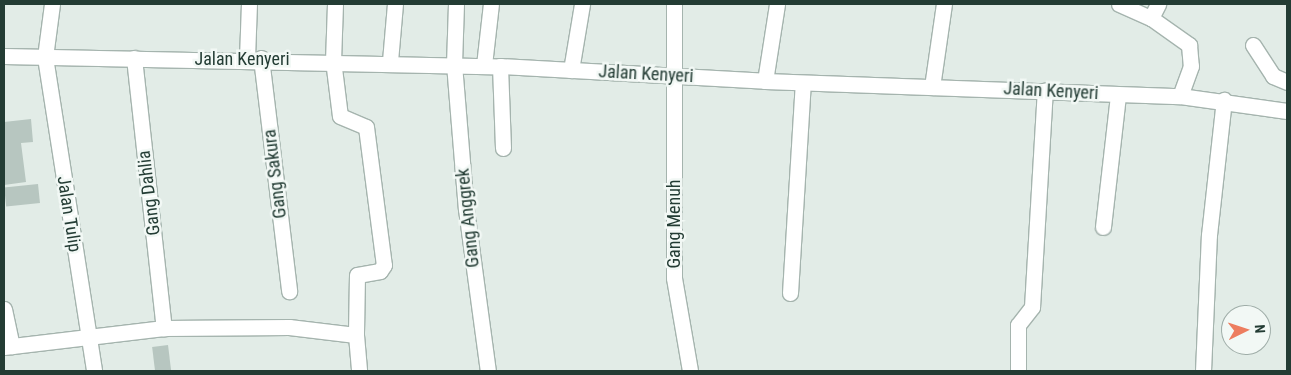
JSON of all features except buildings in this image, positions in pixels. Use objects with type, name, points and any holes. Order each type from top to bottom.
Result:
[{"type":"street","name":"Jalan Tulip","points":[[52,4],[45,57],[94,371]]},
{"type":"street","name":"Gang Sakura","points":[[249,4],[254,58],[289,290]]},
{"type":"street","points":[[335,4],[333,60],[340,116],[366,127],[384,264],[380,271],[357,275],[356,336],[359,371]]},
{"type":"street","points":[[390,61],[395,4]]},
{"type":"street","name":"Gang Anggrek","points":[[456,4],[454,64],[466,209],[488,371]]},
{"type":"street","points":[[484,65],[491,4]]},
{"type":"street","points":[[571,70],[582,4]]},
{"type":"street","name":"Gang Menuh","points":[[674,4],[674,278],[690,371]]},
{"type":"street","points":[[765,81],[777,4]]},
{"type":"street","points":[[932,86],[944,4]]},
{"type":"street","points":[[1119,4],[1151,18],[1189,46],[1193,55],[1180,96]]},
{"type":"street","points":[[1151,18],[1158,4]]},
{"type":"street","points":[[1253,45],[1273,76],[1287,82]]},
{"type":"street","name":"Jalan Kenyeri","points":[[4,56],[254,58],[484,65],[803,83],[1180,96],[1224,100],[1287,111]]},
{"type":"street","name":"Gang Dahlia","points":[[134,58],[164,328]]},
{"type":"street","points":[[500,66],[504,148]]},
{"type":"street","points":[[790,293],[803,83]]},
{"type":"street","points":[[1018,371],[1018,325],[1032,307],[1045,90]]},
{"type":"street","points":[[1102,227],[1118,95]]},
{"type":"street","points":[[1203,371],[1209,235],[1224,100]]},
{"type":"street","points":[[4,309],[8,346],[164,328],[289,327],[356,336]]}]
